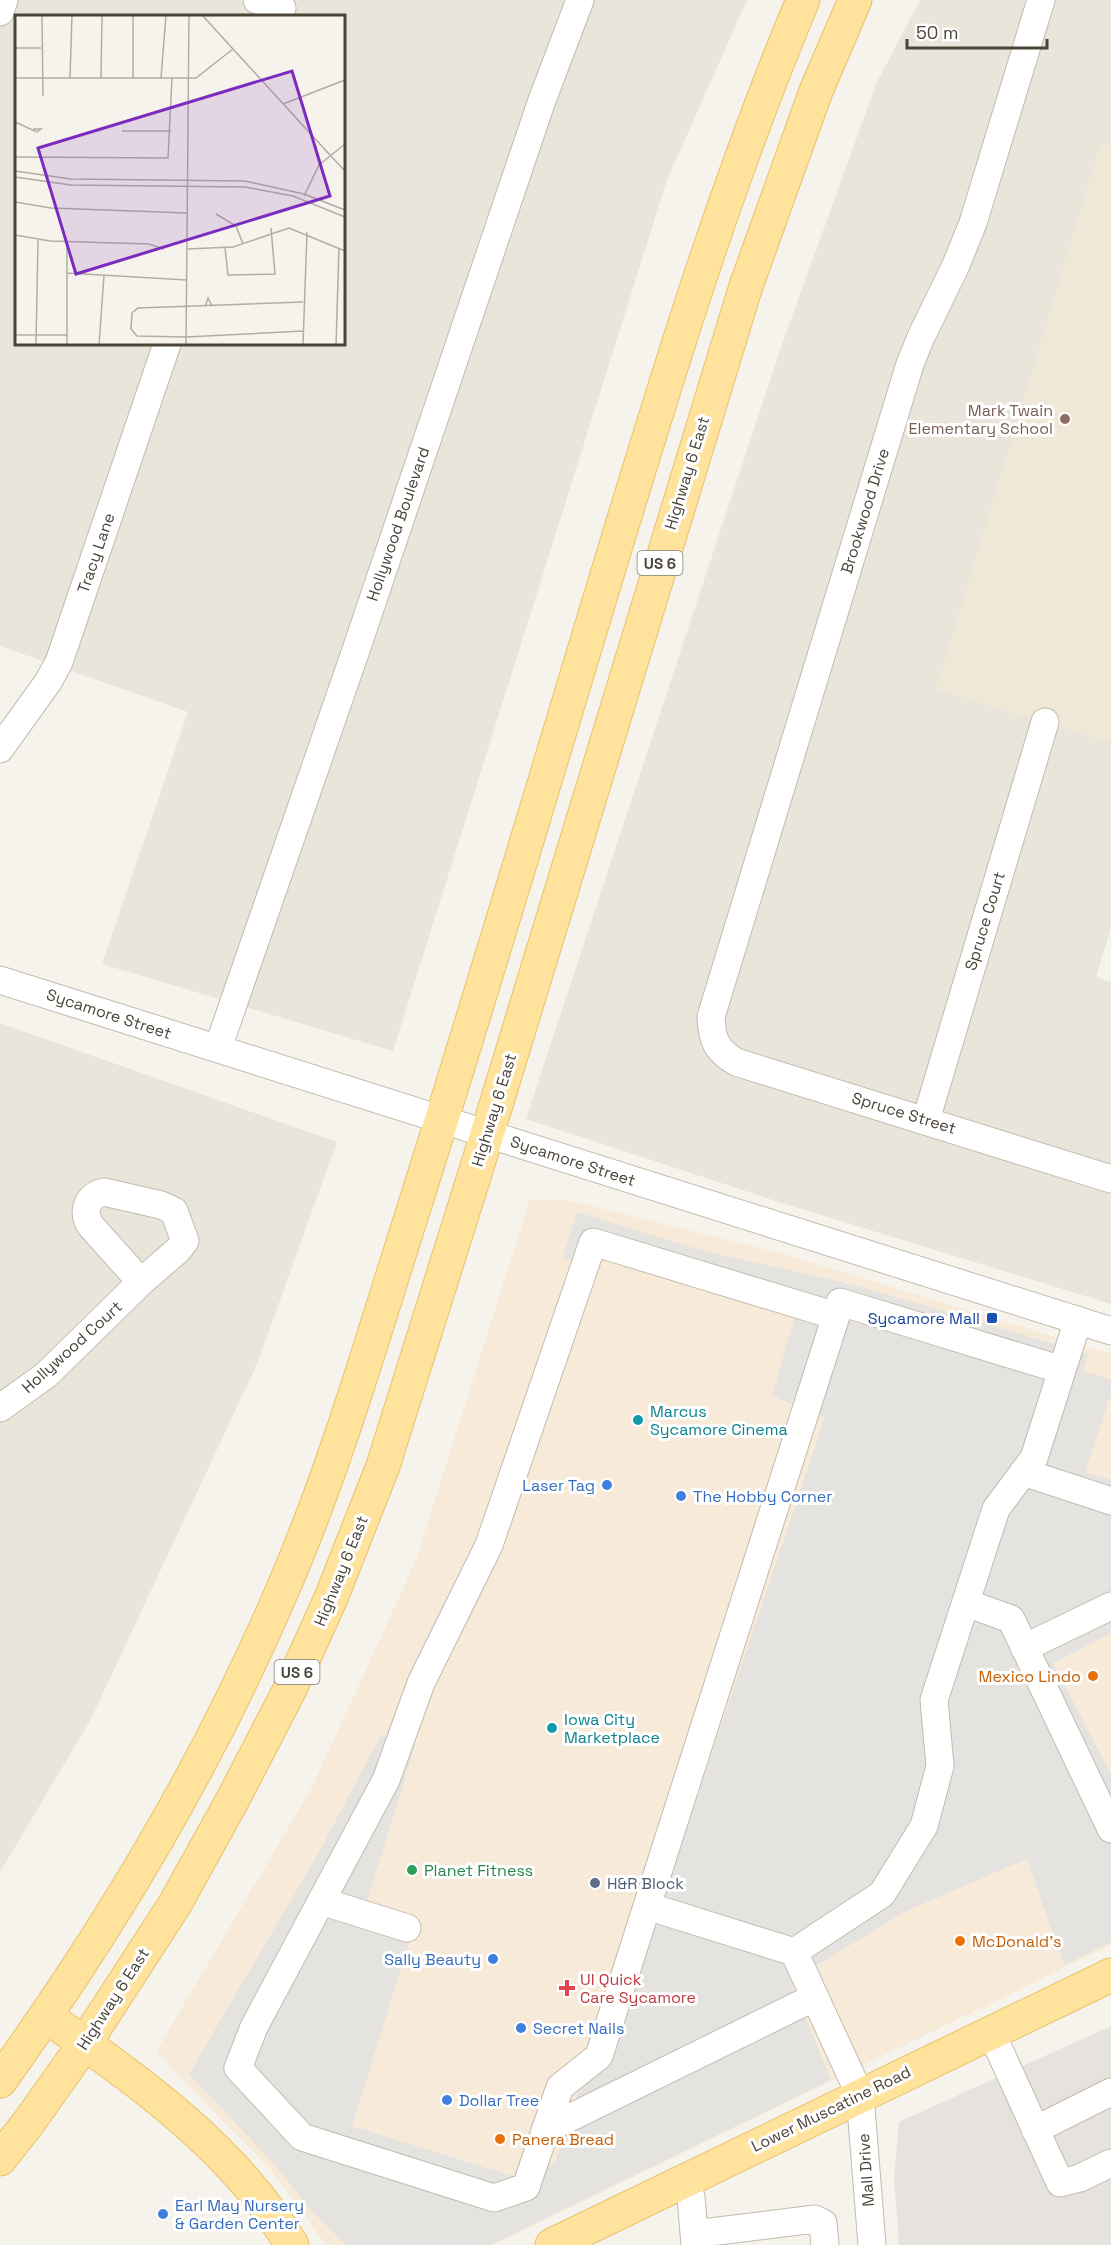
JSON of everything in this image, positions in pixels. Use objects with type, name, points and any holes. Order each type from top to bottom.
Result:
[{"type":"main road","name":"US 6","points":[[0,2081],[114,1913],[191,1781],[245,1673],[287,1581],[337,1450],[442,1119],[658,407],[733,177],[771,76],[803,0]]},
{"type":"main road","name":"Highway 6 East","points":[[0,2159],[85,2043],[175,1904],[232,1802],[289,1691],[331,1599],[383,1466],[746,286],[816,91],[855,0]]},
{"type":"main road","name":"Lower Muscatine Road","points":[[560,2243],[860,2095],[1111,1975]]},
{"type":"main road","points":[[46,2016],[143,2085],[176,2112],[251,2189],[292,2245]]},
{"type":"street","points":[[0,12],[4,0]]},
{"type":"street","name":"Hollywood Boulevard","points":[[218,1048],[357,647],[541,103],[580,0]]},
{"type":"street","name":"Brookwood Drive","points":[[712,1030],[713,1005],[910,364],[974,223],[1041,0]]},
{"type":"street","name":"Tracy Lane","points":[[0,749],[48,682],[59,662],[167,345]]},
{"type":"street","name":"Spruce Court","points":[[926,1120],[1045,722]]},
{"type":"street","name":"Sycamore Street","points":[[0,980],[1111,1330]]},
{"type":"street","name":"Spruce Street","points":[[712,1030],[722,1054],[736,1062],[1111,1179]]},
{"type":"street","points":[[836,1316],[593,1242],[489,1545],[422,1683],[386,1780],[254,2027],[238,2068],[302,2137],[494,2198],[526,2187],[560,2087],[599,2056],[836,1316],[840,1302],[1062,1370]]},
{"type":"street","name":"Hollywood Court","points":[[0,1408],[46,1375],[141,1282]]},
{"type":"street","points":[[794,1952],[882,1894],[924,1826],[940,1766],[934,1700],[996,1509],[1034,1458],[1078,1320]]},
{"type":"street","points":[[1023,1472],[1111,1501]]},
{"type":"street","points":[[966,1603],[1011,1619],[1111,1829]]},
{"type":"street","points":[[1024,1648],[1111,1606]]},
{"type":"street","points":[[321,1901],[407,1928]]},
{"type":"street","points":[[647,1906],[794,1952],[860,2095]]},
{"type":"street","points":[[545,2130],[815,1997]]},
{"type":"street","points":[[991,2032],[1060,2183],[1080,2178],[1111,2163]]},
{"type":"street","points":[[1035,2130],[1111,2092]]},
{"type":"street","name":"Mall Drive","points":[[860,2095],[872,2245]]},
{"type":"street","points":[[686,2181],[691,2197],[694,2239],[815,2219],[823,2223],[825,2245]]},
{"type":"shaded area","points":[[0,0],[747,0],[667,180],[393,1051],[102,964],[188,712],[0,646]]},
{"type":"shaded area","points":[[920,0],[1111,0],[1111,148],[1101,145],[937,689],[1111,742],[1111,927],[1096,977],[1111,982],[1111,1304],[782,1203],[526,1119],[783,341],[877,82]]},
{"type":"shaded area","name":"Mark Twain Elementary School","points":[[1101,145],[1111,148],[1111,742],[937,689]]},
{"type":"shaded area","points":[[0,1023],[337,1142],[257,1364],[90,1721],[0,1872]]},
{"type":"shaded area","name":"Sycamore Mall","points":[[530,1199],[572,1201],[784,1254],[1111,1354],[1111,1945],[493,2245],[326,2245],[271,2170],[156,2052],[311,1789],[415,1563]]},
{"type":"shaded area","points":[[577,1212],[704,1251],[855,1285],[1088,1354],[1083,1371],[1111,1380],[1111,1393],[1085,1472],[1111,1480],[1111,1633],[1053,1663],[1111,1774],[1111,1942],[1064,1965],[1027,1859],[906,1911],[791,1981],[831,2080],[490,2245],[346,2245],[308,2207],[276,2166],[189,2074],[318,1854],[381,1735],[415,1746],[367,1901],[417,1917],[352,2126],[519,2178],[555,2163],[581,2082],[605,2071],[825,1417],[772,1396],[795,1316],[614,1261],[562,1259]]},
{"type":"shaded area","points":[[1111,2026],[1111,2245],[899,2245],[894,2178],[899,2122]]},
{"type":"place","name":"Mark Twain Elementary School","points":[[1065,419]]},
{"type":"place","name":"Sycamore Mall","points":[[992,1318]]},
{"type":"place","name":"Marcus Sycamore Cinema","points":[[638,1420]]},
{"type":"place","name":"Laser Tag","points":[[607,1485]]},
{"type":"place","name":"The Hobby Corner","points":[[681,1496]]},
{"type":"place","name":"Mexico Lindo","points":[[1093,1676]]},
{"type":"place","name":"Iowa City Marketplace","points":[[552,1728]]},
{"type":"place","name":"Planet Fitness","points":[[412,1870]]},
{"type":"place","name":"H&R Block","points":[[595,1883]]},
{"type":"place","name":"McDonald's","points":[[960,1941]]},
{"type":"place","name":"Sally Beauty","points":[[493,1959]]},
{"type":"place","name":"UI Quick Care Sycamore","points":[[567,1988]]},
{"type":"place","name":"Secret Nails","points":[[521,2028]]},
{"type":"place","name":"Dollar Tree","points":[[447,2100]]},
{"type":"place","name":"Panera Bread","points":[[500,2139]]},
{"type":"place","name":"Earl May Nursery & Garden Center","points":[[163,2214]]}]
